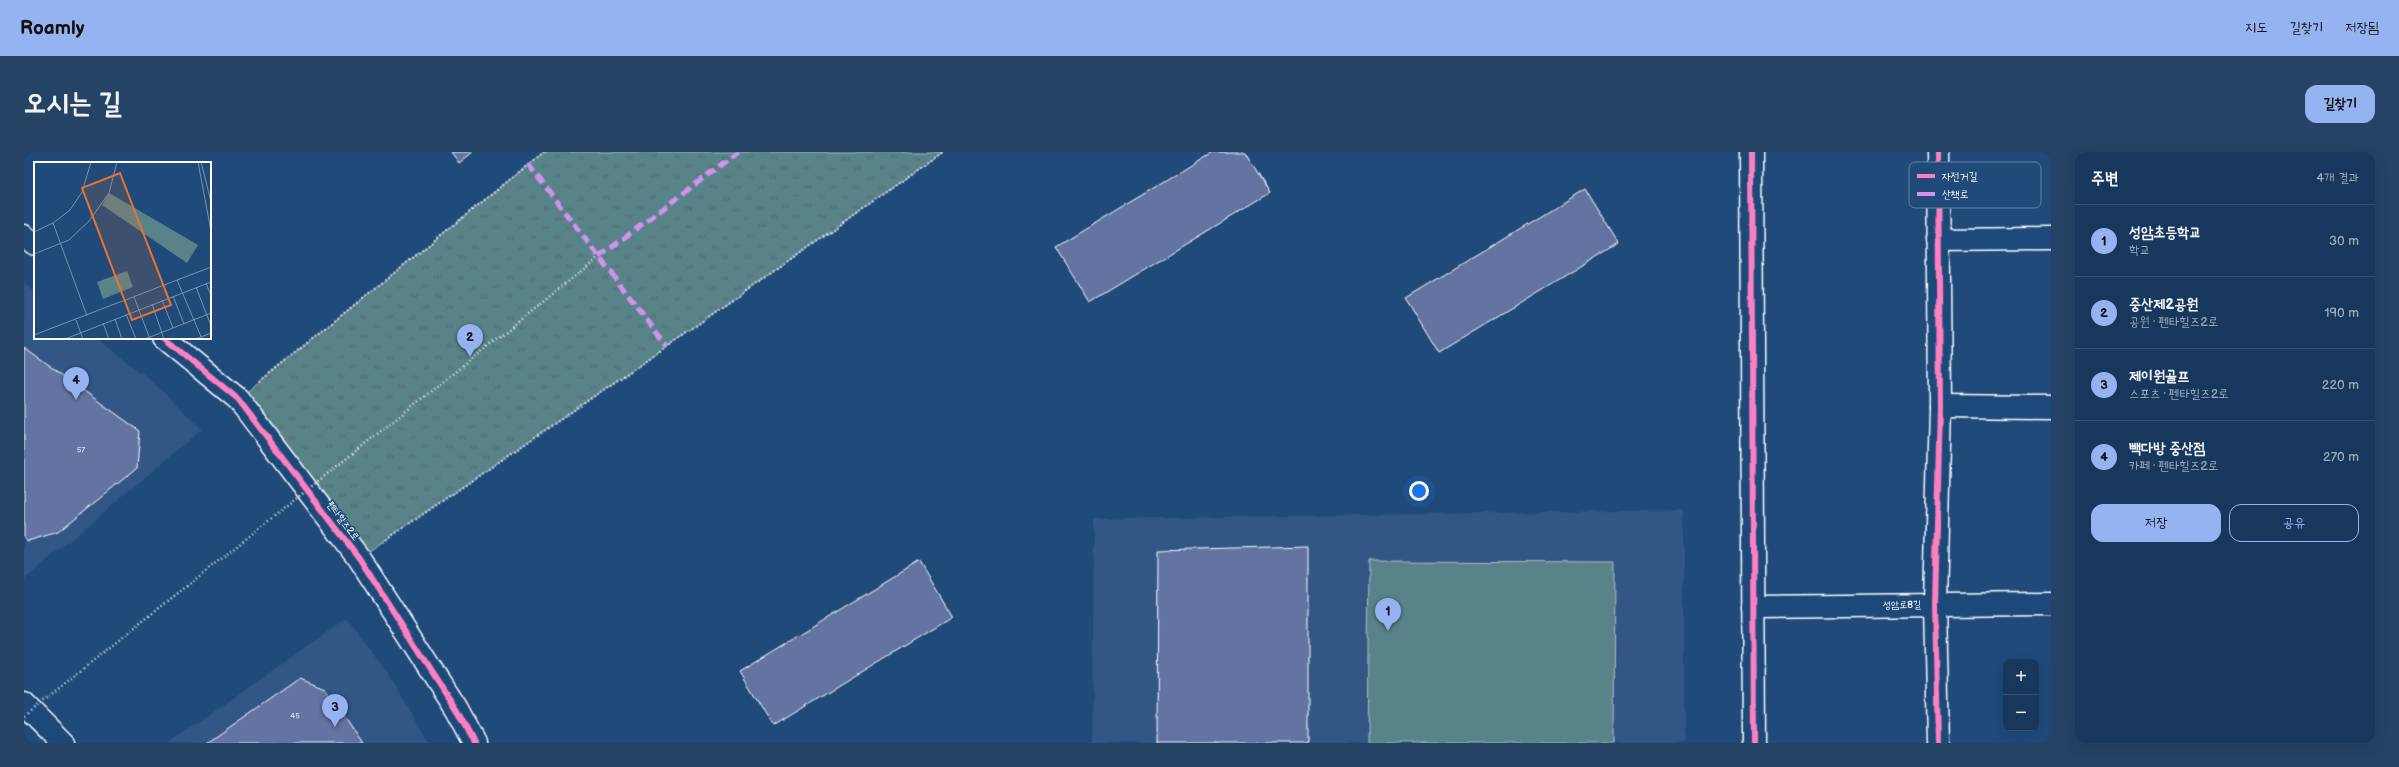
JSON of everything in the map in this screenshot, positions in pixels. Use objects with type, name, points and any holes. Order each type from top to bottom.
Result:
[{"type":"street","points":[[1751,152],[1754,743]]},
{"type":"street","points":[[1938,208],[1940,406],[1936,604],[1938,743]]},
{"type":"street","points":[[24,236],[34,243]]},
{"type":"street","points":[[1938,240],[2051,240]]},
{"type":"street","name":"펜타힐즈2로","points":[[165,339],[238,399],[359,558],[456,709],[474,743]]},
{"type":"street","points":[[1940,406],[2051,408]]},
{"type":"street","name":"성암로8길","points":[[1753,607],[2051,604]]},
{"type":"street","points":[[24,704],[63,743]]},
{"type":"path","points":[[238,399],[544,152]]},
{"type":"path","points":[[359,558],[667,346],[943,152]]},
{"type":"path","points":[[24,716],[599,257]]},
{"type":"shaded area","points":[[24,283],[34,291],[34,339],[97,339],[151,380],[202,429],[24,580]]},
{"type":"shaded area","points":[[1684,510],[1684,743],[1092,743],[1094,519]]},
{"type":"shaded area","points":[[347,618],[388,674],[430,743],[169,743]]},
{"type":"green space","points":[[544,152],[943,152],[667,346],[359,558],[238,399]]},
{"type":"green space","points":[[1369,561],[1615,562],[1614,743],[1367,743]]},
{"type":"building","points":[[451,152],[473,152],[459,163]]},
{"type":"building","points":[[1213,152],[1245,152],[1270,193],[1090,302],[1056,247]]},
{"type":"building","points":[[1585,189],[1619,244],[1439,353],[1406,298]]},
{"type":"building","points":[[24,348],[140,431],[137,468],[58,532],[28,541],[24,538]]},
{"type":"building","points":[[1308,546],[1308,743],[1157,743],[1158,550]]},
{"type":"building","points":[[919,562],[952,617],[773,726],[740,671]]},
{"type":"building","points":[[300,678],[325,688],[362,743],[207,743]]},
{"type":"marked path","points":[[599,257],[738,152]]},
{"type":"marked path","points":[[528,164],[667,346]]},
{"type":"cycle path","points":[[1751,152],[1754,743]]},
{"type":"cycle path","points":[[1938,152],[1938,162]]},
{"type":"cycle path","points":[[1938,208],[1940,406],[1935,604],[1938,743]]},
{"type":"cycle path","points":[[165,339],[238,399],[359,558],[456,709],[474,743]]},
{"type":"place","name":"중산제2공원","points":[[470,357]]},
{"type":"place","name":"빽다방 중산점","points":[[76,400]]},
{"type":"place","name":"성암초등학교","points":[[1388,631]]},
{"type":"place","name":"제이원골프","points":[[335,727]]}]
